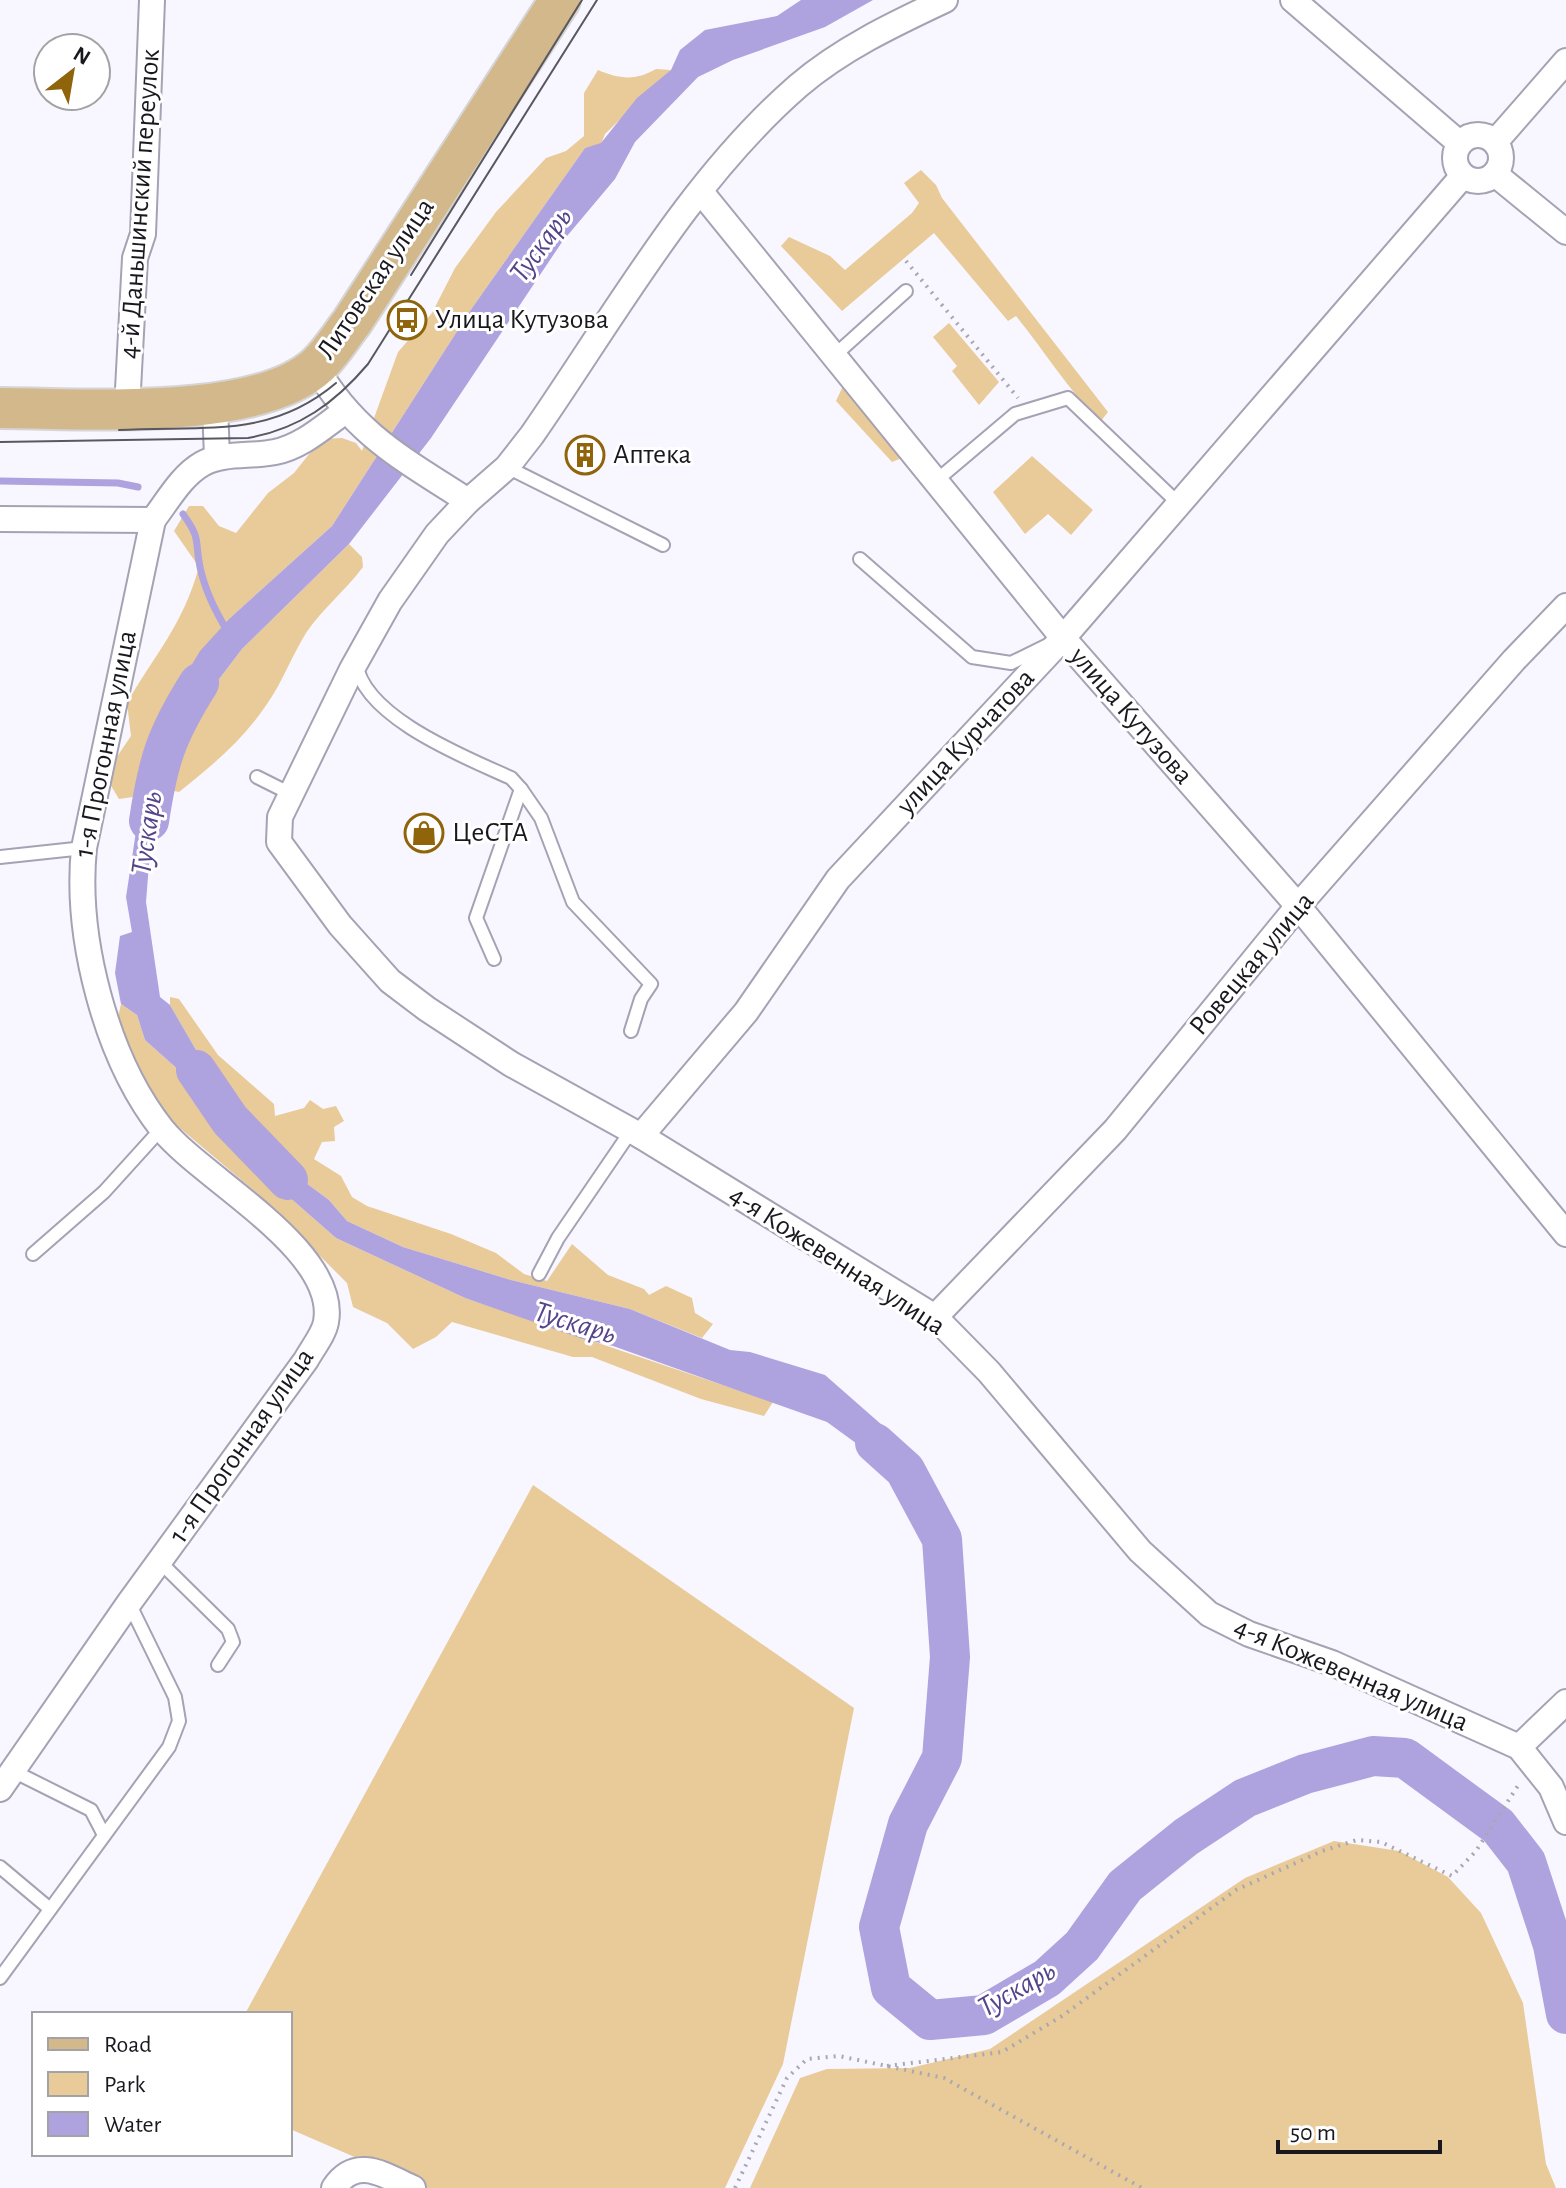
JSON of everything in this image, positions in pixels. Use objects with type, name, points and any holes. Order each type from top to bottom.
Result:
[{"type":"main road","name":"Литовская улица","points":[[0,408],[215,406],[252,397],[316,367],[352,322],[560,0]]},
{"type":"street","name":"4-й Даньшинский переулок","points":[[127,408],[135,258],[143,234],[152,0]]},
{"type":"street","name":"4-я Кожевенная улица","points":[[945,0],[875,34],[801,84],[754,128],[701,192],[507,467],[468,501],[429,546],[390,601],[354,665],[280,817],[279,842],[340,925],[390,981],[511,1064],[636,1134],[935,1317],[989,1372],[1140,1551],[1209,1614],[1249,1634],[1332,1663],[1519,1747],[1551,1787],[1566,1822]]},
{"type":"street","points":[[1293,0],[1458,142]]},
{"type":"street","points":[[1496,141],[1566,61]]},
{"type":"street","points":[[1458,142],[1476,136],[1496,141]]},
{"type":"street","points":[[1496,141],[1500,153],[1496,175]]},
{"type":"street","points":[[1458,142],[1456,161],[1461,178],[1474,181],[1496,175]]},
{"type":"street","points":[[1496,175],[1566,232]]},
{"type":"street","name":"улица Курчатова","points":[[636,1134],[746,1012],[838,879],[1063,638],[1461,178]]},
{"type":"street","name":"улица Кутузова","points":[[701,192],[1063,638],[1298,906],[1566,1234]]},
{"type":"street","points":[[316,367],[353,421],[468,501]]},
{"type":"street","points":[[215,406],[217,457]]},
{"type":"street","points":[[0,519],[124,523],[153,520],[199,466],[217,457],[278,452],[353,421]]},
{"type":"street","name":"1-я Прогонная улица","points":[[6,1780],[159,1561],[306,1360],[326,1323],[325,1296],[309,1264],[289,1239],[162,1128],[125,1073],[102,1001],[88,938],[81,880],[84,848],[153,520]]},
{"type":"street","name":"Ровецкая улица","points":[[935,1317],[1115,1130],[1298,906],[1514,660],[1566,606]]},
{"type":"street","points":[[1519,1747],[1566,1702]]},
{"type":"street","points":[[334,2188],[354,2170],[366,2168],[413,2188]]},
{"type":"lane","points":[[835,355],[906,291]]},
{"type":"lane","points":[[937,480],[1015,414],[1068,398],[1179,504]]},
{"type":"lane","points":[[507,467],[663,545]]},
{"type":"lane","points":[[860,559],[972,657],[1011,663],[1063,638]]},
{"type":"lane","points":[[354,665],[368,691],[412,729],[511,778],[521,789],[541,818],[573,902],[651,984],[641,999],[631,1031]]},
{"type":"lane","points":[[257,777],[291,794]]},
{"type":"lane","points":[[494,959],[476,918],[521,789]]},
{"type":"lane","points":[[0,857],[84,848]]},
{"type":"lane","points":[[33,1254],[104,1192],[162,1128]]},
{"type":"lane","points":[[539,1274],[558,1238],[636,1134]]},
{"type":"lane","points":[[159,1561],[228,1629],[233,1642],[218,1665]]},
{"type":"lane","points":[[0,1978],[169,1747],[179,1721],[175,1697],[129,1603]]},
{"type":"lane","points":[[6,1780],[91,1810],[104,1835]]},
{"type":"lane","points":[[0,1867],[50,1909]]},
{"type":"path","points":[[906,261],[1029,411]]},
{"type":"path","points":[[887,2066],[1002,2052],[1062,2016],[1236,1890],[1322,1851],[1357,1840],[1381,1842],[1452,1876],[1476,1851],[1508,1802]]},
{"type":"path","points":[[735,2188],[787,2078],[807,2059],[839,2056],[944,2078],[1142,2188]]},
{"type":"green space","points":[[656,69],[671,70],[605,134],[601,144],[585,148],[472,308],[332,526],[230,618],[152,731],[141,784],[133,797],[119,799],[110,784],[114,761],[131,736],[127,703],[185,606],[199,567],[174,531],[189,506],[203,506],[219,526],[236,533],[268,493],[294,473],[321,439],[342,438],[356,443],[362,451],[398,352],[432,313],[455,268],[496,212],[546,158],[566,151],[584,136],[584,93],[598,70],[627,77]]},
{"type":"green space","points":[[921,170],[936,185],[942,198],[1108,412],[1100,422],[1016,316],[1008,321],[934,233],[842,311],[781,246],[789,237],[830,256],[845,270],[912,213],[919,203],[904,183]]},
{"type":"green space","points":[[949,323],[999,382],[979,405],[952,371],[957,366],[933,337]]},
{"type":"green space","points":[[851,386],[902,458],[892,462],[836,401],[842,388]]},
{"type":"green space","points":[[1032,456],[1093,510],[1071,535],[1048,514],[1025,534],[993,492]]},
{"type":"green space","points":[[349,544],[362,557],[363,567],[306,633],[257,718],[221,757],[179,792],[155,787],[171,727],[197,708],[242,649]]},
{"type":"green space","points":[[170,997],[179,999],[218,1055],[274,1104],[275,1116],[304,1108],[310,1100],[323,1109],[336,1106],[344,1121],[334,1127],[335,1141],[322,1142],[314,1159],[341,1176],[352,1197],[367,1206],[451,1234],[496,1253],[524,1274],[547,1281],[572,1244],[608,1275],[644,1289],[649,1295],[666,1286],[692,1298],[695,1313],[713,1324],[702,1338],[630,1309],[511,1280],[403,1247],[347,1221],[329,1200],[252,1143],[230,1120],[214,1081],[170,1005]]},
{"type":"green space","points":[[121,1004],[137,1015],[145,1040],[191,1081],[224,1140],[336,1238],[465,1298],[773,1402],[764,1416],[701,1399],[592,1357],[573,1357],[452,1322],[436,1337],[413,1349],[387,1323],[353,1307],[347,1283],[257,1193],[175,1124],[151,1095],[116,1026]]},
{"type":"green space","points":[[533,1485],[854,1708],[783,2064],[725,2188],[426,2188],[292,2130],[292,2012],[246,2012]]},
{"type":"green space","points":[[1334,1841],[1399,1851],[1448,1877],[1481,1913],[1523,2003],[1546,2164],[1556,2188],[750,2188],[800,2078],[827,2069],[910,2068],[990,2049],[1245,1878]]},
{"type":"water","points":[[801,0],[873,0],[825,27],[733,60],[698,77],[635,142],[615,179],[562,242],[431,438],[349,544],[242,649],[197,708],[171,727],[156,776],[146,902],[160,997],[170,1005],[214,1081],[230,1120],[252,1143],[329,1200],[347,1221],[403,1247],[511,1280],[630,1309],[730,1350],[750,1352],[825,1375],[915,1454],[949,1515],[952,1564],[945,1575],[946,1591],[962,1605],[962,1639],[940,1636],[935,1525],[912,1484],[827,1422],[613,1346],[583,1339],[465,1298],[336,1238],[224,1140],[191,1081],[145,1040],[137,1015],[121,1004],[115,973],[120,936],[132,932],[126,897],[137,825],[133,797],[141,784],[152,731],[200,651],[230,618],[332,526],[472,308],[585,148],[601,143],[637,98],[671,70],[680,50],[705,30],[777,16]]},
{"type":"waterway","points":[[0,481],[118,483],[138,487]]},
{"type":"waterway","points":[[183,514],[195,535],[208,593],[228,632]]},
{"type":"waterway","name":"Тускарь","points":[[149,821],[165,749],[199,683]]},
{"type":"waterway","name":"Тускарь","points":[[196,1070],[230,1120],[288,1180]]},
{"type":"waterway","name":"Тускарь","points":[[875,1443],[905,1470],[942,1539],[950,1657],[942,1758],[908,1824],[879,1927],[891,1988],[930,2020],[984,2015],[1047,1978],[1082,1946],[1125,1886],[1186,1837],[1245,1798],[1305,1774],[1373,1756],[1405,1758],[1498,1826],[1526,1862],[1553,1945],[1566,2014]]},
{"type":"tram line","points":[[411,275],[582,0]]},
{"type":"tram line","points":[[0,442],[248,438],[300,421],[329,402],[368,364],[597,0]]},
{"type":"tram line","points":[[119,430],[206,428],[260,422],[311,401],[336,383]]},
{"type":"place","name":"Улица Кутузова","points":[[407,320]]},
{"type":"place","name":"Аптека","points":[[585,455]]},
{"type":"place","name":"ЦеСТА","points":[[424,833]]}]
